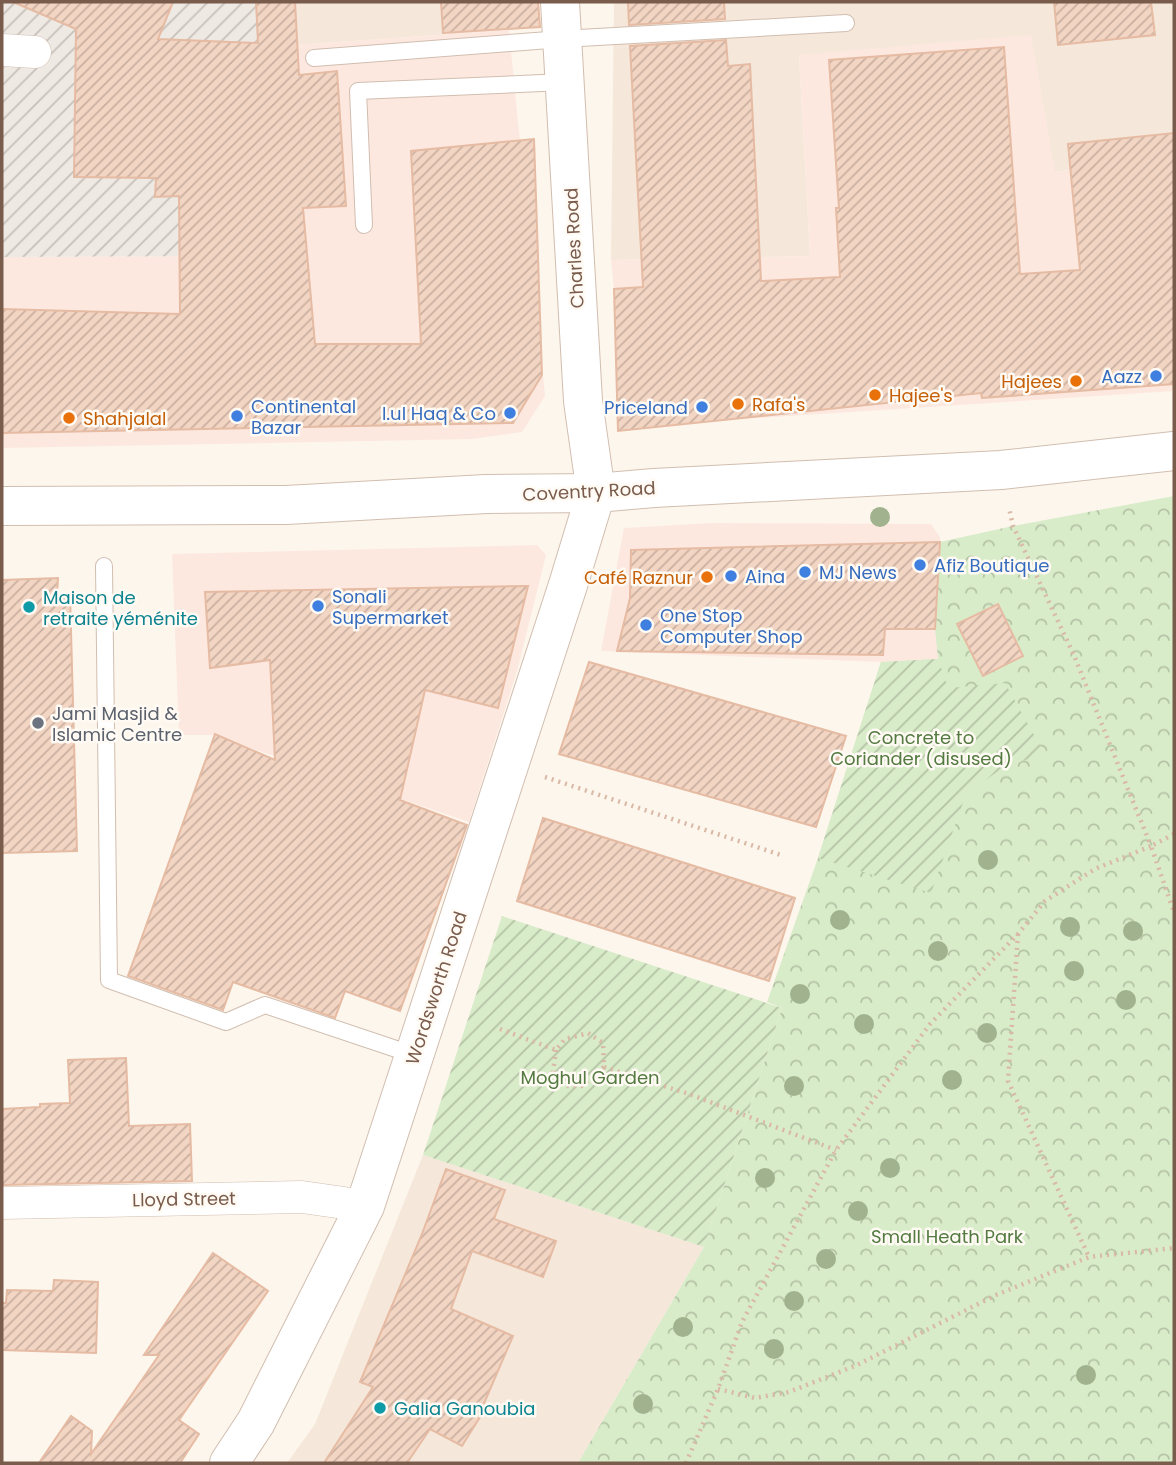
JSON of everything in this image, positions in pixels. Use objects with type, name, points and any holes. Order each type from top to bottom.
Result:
[{"type":"street","name":"Charles Road","points":[[561,20],[583,401],[596,493]]},
{"type":"street","points":[[2,50],[35,52]]},
{"type":"street","name":"Coventry Road","points":[[2,506],[286,505],[486,494],[596,493],[1001,470],[1174,451]]},
{"type":"street","name":"Wordsworth Road","points":[[229,1463],[256,1422],[365,1206],[596,493]]},
{"type":"street","name":"Lloyd Street","points":[[2,1203],[302,1197],[365,1206]]},
{"type":"lane","points":[[314,58],[561,20],[846,23]]},
{"type":"lane","points":[[364,225],[358,91],[565,82]]},
{"type":"lane","points":[[104,566],[110,980],[226,1022],[265,1005],[414,1055]]},
{"type":"path","points":[[1001,470],[1013,526],[1073,653],[1151,846],[1174,912]]},
{"type":"path","points":[[508,765],[784,856]]},
{"type":"path","points":[[686,1463],[718,1389],[742,1322],[836,1150],[930,1024],[1018,934],[1045,901],[1095,869],[1174,834]]},
{"type":"path","points":[[1018,934],[1007,1081],[1090,1257]]},
{"type":"path","points":[[500,1029],[556,1050]]},
{"type":"path","points":[[588,1033],[603,1043],[604,1068],[581,1086],[566,1086],[553,1072],[556,1050],[565,1039],[588,1033]]},
{"type":"path","points":[[604,1068],[688,1094],[836,1150]]},
{"type":"path","points":[[718,1389],[755,1398],[789,1392],[858,1365],[996,1295],[1090,1257],[1174,1248]]},
{"type":"shaded area","points":[[2,2],[294,2],[296,45],[232,256],[2,257]]},
{"type":"shaded area","points":[[294,2],[508,2],[509,30],[296,45]]},
{"type":"shaded area","points":[[614,2],[1174,2],[1174,156],[1055,172],[799,55],[810,256],[611,260]]},
{"type":"shaded area","points":[[509,30],[545,396],[522,432],[472,439],[2,448],[2,257],[231,256],[296,45]]},
{"type":"shaded area","points":[[1031,35],[1055,172],[1174,156],[1174,391],[712,421],[618,431],[611,260],[810,256],[799,55]]},
{"type":"shaded area","points":[[712,523],[931,524],[940,537],[938,659],[881,662],[601,651],[624,528]]},
{"type":"shaded area","points":[[537,545],[546,555],[517,671],[469,822],[212,735],[179,735],[172,554]]},
{"type":"shaded area","points":[[423,1155],[704,1247],[578,1463],[287,1463],[315,1424]]},
{"type":"green space","name":"Small Heath Park","points":[[1174,496],[1174,1463],[578,1463],[704,1247],[782,1008],[767,1002],[818,858],[881,662],[938,659],[935,629],[940,542]]},
{"type":"green space","name":"Concrete to Coriander (disused)","points":[[938,659],[948,688],[1005,683],[1044,753],[1001,769],[966,794],[931,893],[818,858],[881,662]]},
{"type":"green space","name":"Moghul Garden","points":[[502,916],[782,1008],[704,1247],[423,1155]]},
{"type":"building","points":[[13,2],[173,2],[158,39],[258,43],[256,2],[295,2],[299,75],[337,71],[346,206],[303,208],[315,344],[421,344],[411,151],[534,139],[542,375],[513,423],[2,433],[2,309],[180,314],[179,196],[155,197],[156,178],[74,177],[76,29]]},
{"type":"building","points":[[441,2],[538,2],[540,27],[443,33]]},
{"type":"building","points":[[628,2],[724,2],[725,19],[629,25]]},
{"type":"building","points":[[1054,2],[1151,2],[1155,35],[1058,45]]},
{"type":"building","points":[[726,40],[728,66],[750,64],[761,281],[840,277],[836,208],[839,208],[829,60],[1004,47],[1020,274],[1080,270],[1068,144],[1174,133],[1174,384],[982,398],[981,393],[618,431],[614,289],[643,287],[630,46]]},
{"type":"building","points":[[940,542],[935,629],[885,629],[883,655],[617,651],[630,598],[631,550]]},
{"type":"building","name":"Jami Masjid & Islamic Centre","points":[[58,578],[57,594],[70,594],[77,851],[2,853],[2,580]]},
{"type":"building","points":[[528,586],[498,708],[425,690],[400,800],[467,825],[400,1011],[345,991],[335,1018],[233,982],[223,1010],[128,976],[215,734],[275,760],[270,660],[210,668],[205,592]]},
{"type":"building","points":[[998,604],[1023,656],[983,676],[957,624]]},
{"type":"building","points":[[589,662],[846,736],[816,827],[559,754]]},
{"type":"building","points":[[543,818],[795,898],[769,981],[517,901]]},
{"type":"building","points":[[126,1058],[129,1126],[190,1124],[192,1181],[2,1185],[2,1109],[70,1103],[68,1060]]},
{"type":"building","points":[[446,1169],[505,1190],[494,1219],[556,1241],[543,1277],[472,1251],[451,1309],[513,1336],[482,1408],[485,1409],[462,1446],[430,1429],[407,1463],[324,1463],[373,1387],[360,1382]]},
{"type":"building","points":[[213,1253],[268,1291],[179,1420],[199,1434],[180,1463],[39,1463],[71,1416],[92,1431],[91,1454],[159,1355],[144,1355]]},
{"type":"building","points":[[54,1280],[98,1282],[96,1353],[2,1350],[2,1303],[6,1303],[7,1290],[53,1291]]},
{"type":"place","name":"Aazz","points":[[1156,376]]},
{"type":"place","name":"Hajees","points":[[1076,381]]},
{"type":"place","name":"Hajee's","points":[[875,395]]},
{"type":"place","name":"Rafa's","points":[[738,404]]},
{"type":"place","name":"Priceland","points":[[702,407]]},
{"type":"place","name":"I.ul Haq & Co","points":[[510,413]]},
{"type":"place","name":"Continental Bazar","points":[[237,416]]},
{"type":"place","name":"Shahjalal","points":[[69,418]]},
{"type":"place","name":"Afiz Boutique","points":[[920,565]]},
{"type":"place","name":"MJ News","points":[[805,572]]},
{"type":"place","name":"Aina","points":[[731,576]]},
{"type":"place","name":"Café Raznur","points":[[707,577]]},
{"type":"place","name":"Sonali Supermarket","points":[[318,606]]},
{"type":"place","name":"Maison de retraite yéménite","points":[[29,607]]},
{"type":"place","name":"One Stop Computer Shop","points":[[646,625]]},
{"type":"place","name":"Jami Masjid & Islamic Centre","points":[[38,723]]},
{"type":"place","name":"Galia Ganoubia","points":[[380,1408]]}]
